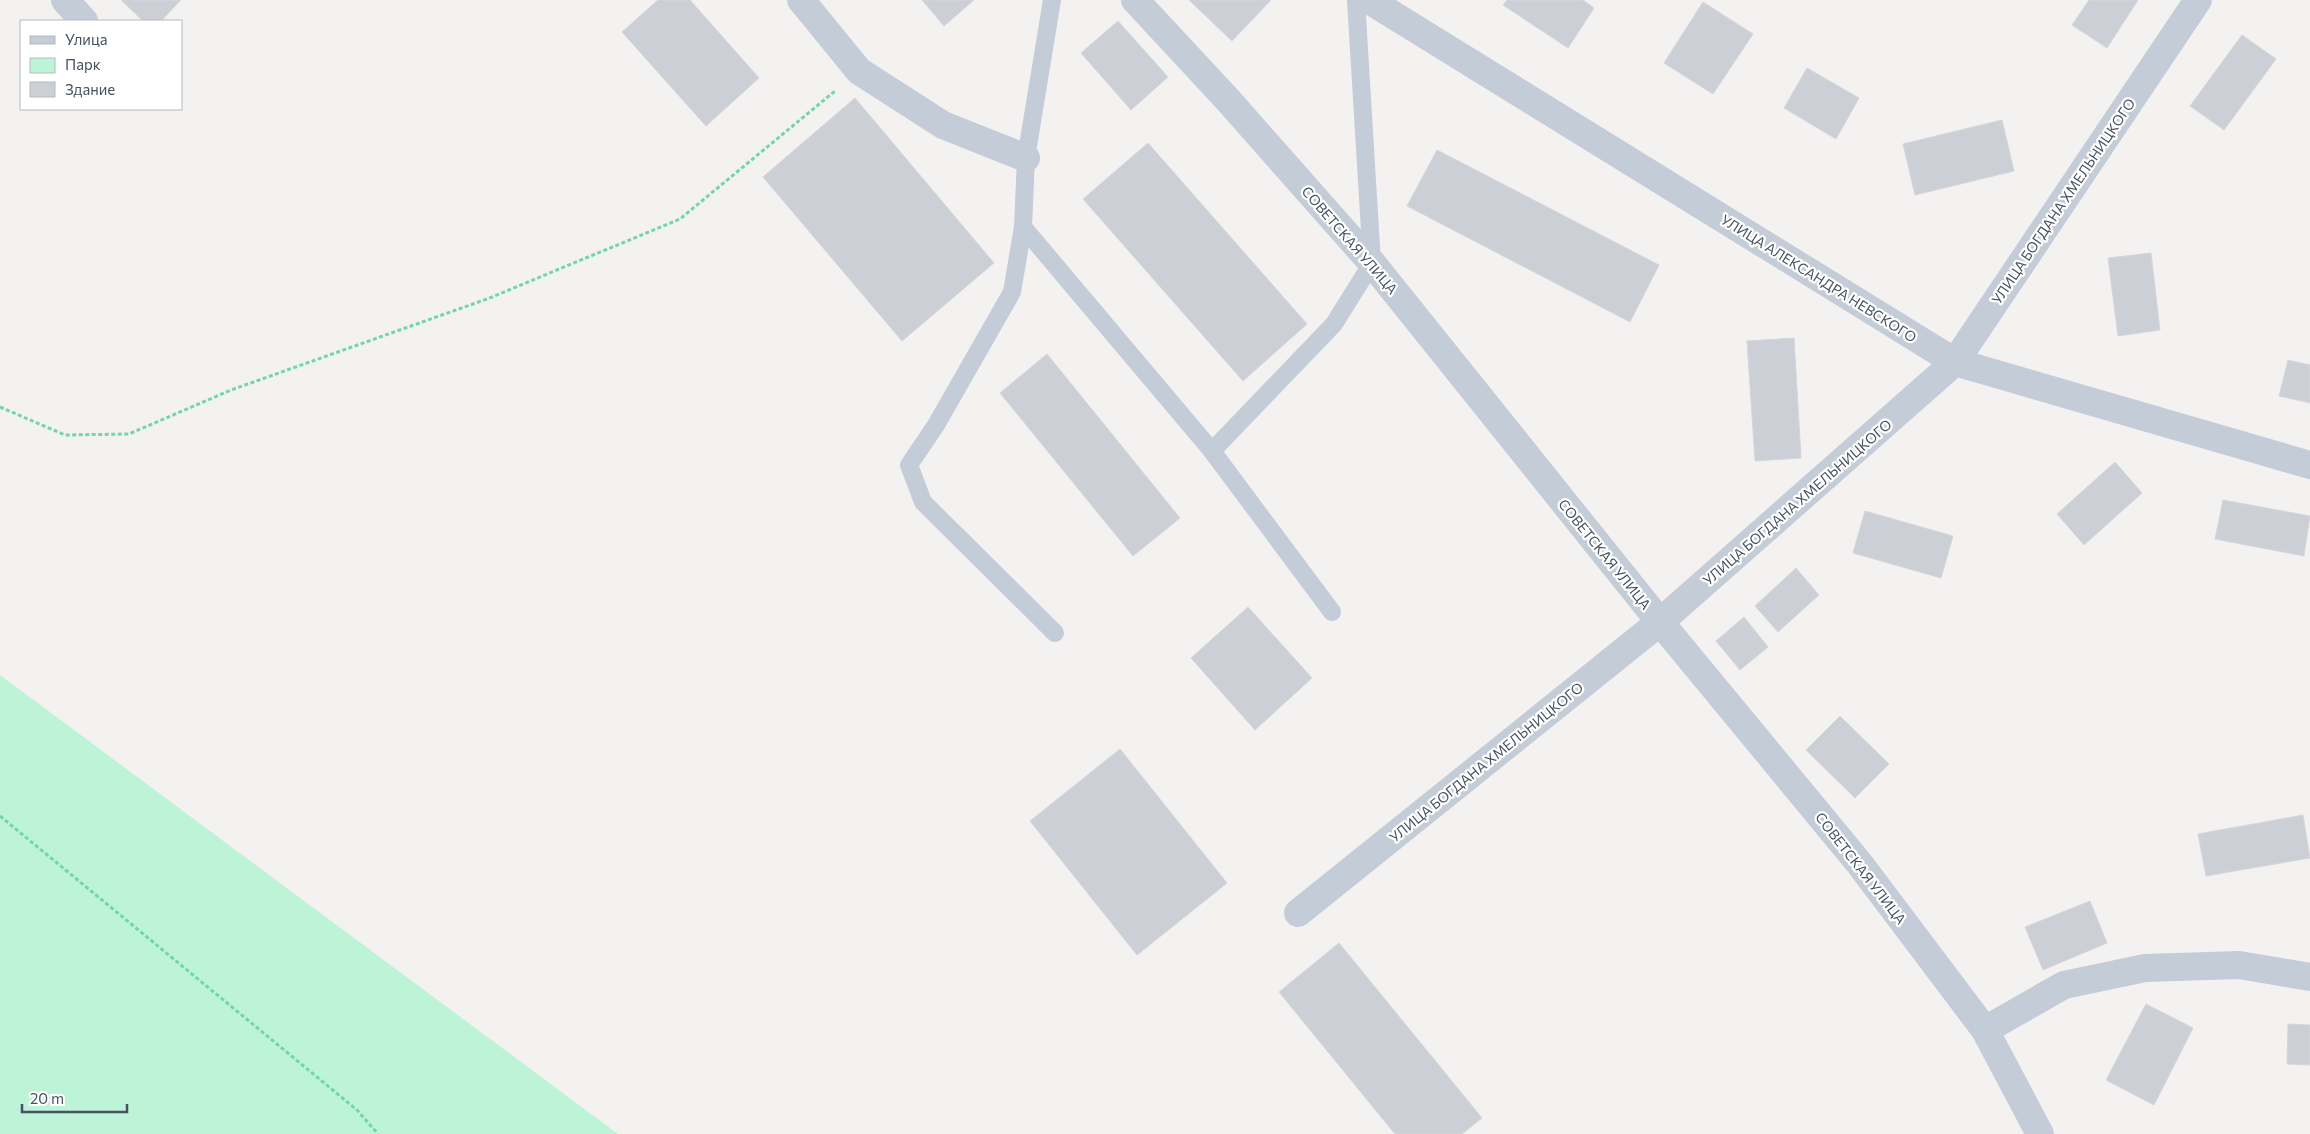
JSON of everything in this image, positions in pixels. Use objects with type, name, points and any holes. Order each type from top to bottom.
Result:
[{"type":"street","points":[[65,0],[83,20]]},
{"type":"street","points":[[801,0],[859,71],[943,126],[1026,158]]},
{"type":"street","name":"СОВЕТСКАЯ УЛИЦА","points":[[1135,0],[1228,100],[1372,263],[1660,622],[1859,863],[1985,1030],[2040,1134]]},
{"type":"street","name":"УЛИЦА АЛЕКСАНДРА НЕВСКОГО","points":[[1370,0],[1955,362],[2310,465]]},
{"type":"street","name":"УЛИЦА БОГДАНА ХМЕЛЬНИЦКОГО","points":[[1298,913],[1660,622],[1955,362],[2198,0]]},
{"type":"street","points":[[1985,1030],[2064,986],[2145,968],[2239,965],[2310,977]]},
{"type":"lane","points":[[1052,0],[1026,158],[1023,227],[1012,292],[936,425],[909,465],[923,502],[1055,633]]},
{"type":"lane","points":[[1212,452],[1334,324],[1372,263],[1356,0]]},
{"type":"lane","points":[[1023,227],[1212,452],[1332,612]]},
{"type":"path","points":[[0,407],[65,435],[129,434],[231,390],[487,299],[680,219],[859,71]]},
{"type":"path","points":[[0,816],[357,1110],[378,1134]]},
{"type":"green space","points":[[0,675],[618,1134],[0,1134]]},
{"type":"building","points":[[121,0],[181,0],[162,20],[142,20]]},
{"type":"building","points":[[658,0],[690,0],[759,78],[706,126],[622,32]]},
{"type":"building","points":[[922,0],[974,0],[944,26]]},
{"type":"building","points":[[1189,0],[1271,0],[1232,41]]},
{"type":"building","points":[[1507,0],[1583,0],[1594,8],[1568,48],[1503,5]]},
{"type":"building","points":[[2089,0],[2138,0],[2107,48],[2072,25]]},
{"type":"building","points":[[1703,2],[1753,34],[1713,94],[1664,63]]},
{"type":"building","points":[[1118,21],[1168,77],[1131,110],[1081,53]]},
{"type":"building","points":[[2242,35],[2276,59],[2224,130],[2190,106]]},
{"type":"building","points":[[1807,68],[1859,98],[1836,139],[1784,108]]},
{"type":"building","points":[[855,98],[994,263],[902,341],[763,177]]},
{"type":"building","points":[[2002,120],[2014,171],[1915,195],[1903,144]]},
{"type":"building","points":[[1148,143],[1307,324],[1243,381],[1083,199]]},
{"type":"building","points":[[1437,150],[1659,265],[1630,322],[1407,206]]},
{"type":"building","points":[[2151,253],[2160,330],[2118,336],[2108,258]]},
{"type":"building","points":[[1794,338],[1801,458],[1755,461],[1747,341]]},
{"type":"building","points":[[1047,354],[1180,518],[1133,556],[1000,393]]},
{"type":"building","points":[[2288,360],[2310,365],[2310,403],[2279,396]]},
{"type":"building","points":[[2115,462],[2142,493],[2084,545],[2057,514]]},
{"type":"building","points":[[2223,500],[2310,516],[2304,556],[2215,539]]},
{"type":"building","points":[[1865,511],[1953,536],[1941,578],[1853,553]]},
{"type":"building","points":[[1796,568],[1819,595],[1778,632],[1755,606]]},
{"type":"building","points":[[1248,607],[1312,678],[1255,730],[1191,658]]},
{"type":"building","points":[[1744,617],[1768,647],[1740,670],[1716,641]]},
{"type":"building","points":[[1840,716],[1889,764],[1855,798],[1806,750]]},
{"type":"building","points":[[1120,749],[1227,883],[1137,955],[1030,821]]},
{"type":"building","points":[[2303,815],[2310,858],[2206,876],[2198,834]]},
{"type":"building","points":[[2090,901],[2107,943],[2043,970],[2025,927]]},
{"type":"building","points":[[1339,943],[1482,1118],[1462,1134],[1395,1134],[1279,992]]},
{"type":"building","points":[[2146,1004],[2193,1028],[2154,1105],[2106,1080]]},
{"type":"building","points":[[2288,1024],[2310,1025],[2310,1065],[2287,1064]]}]
